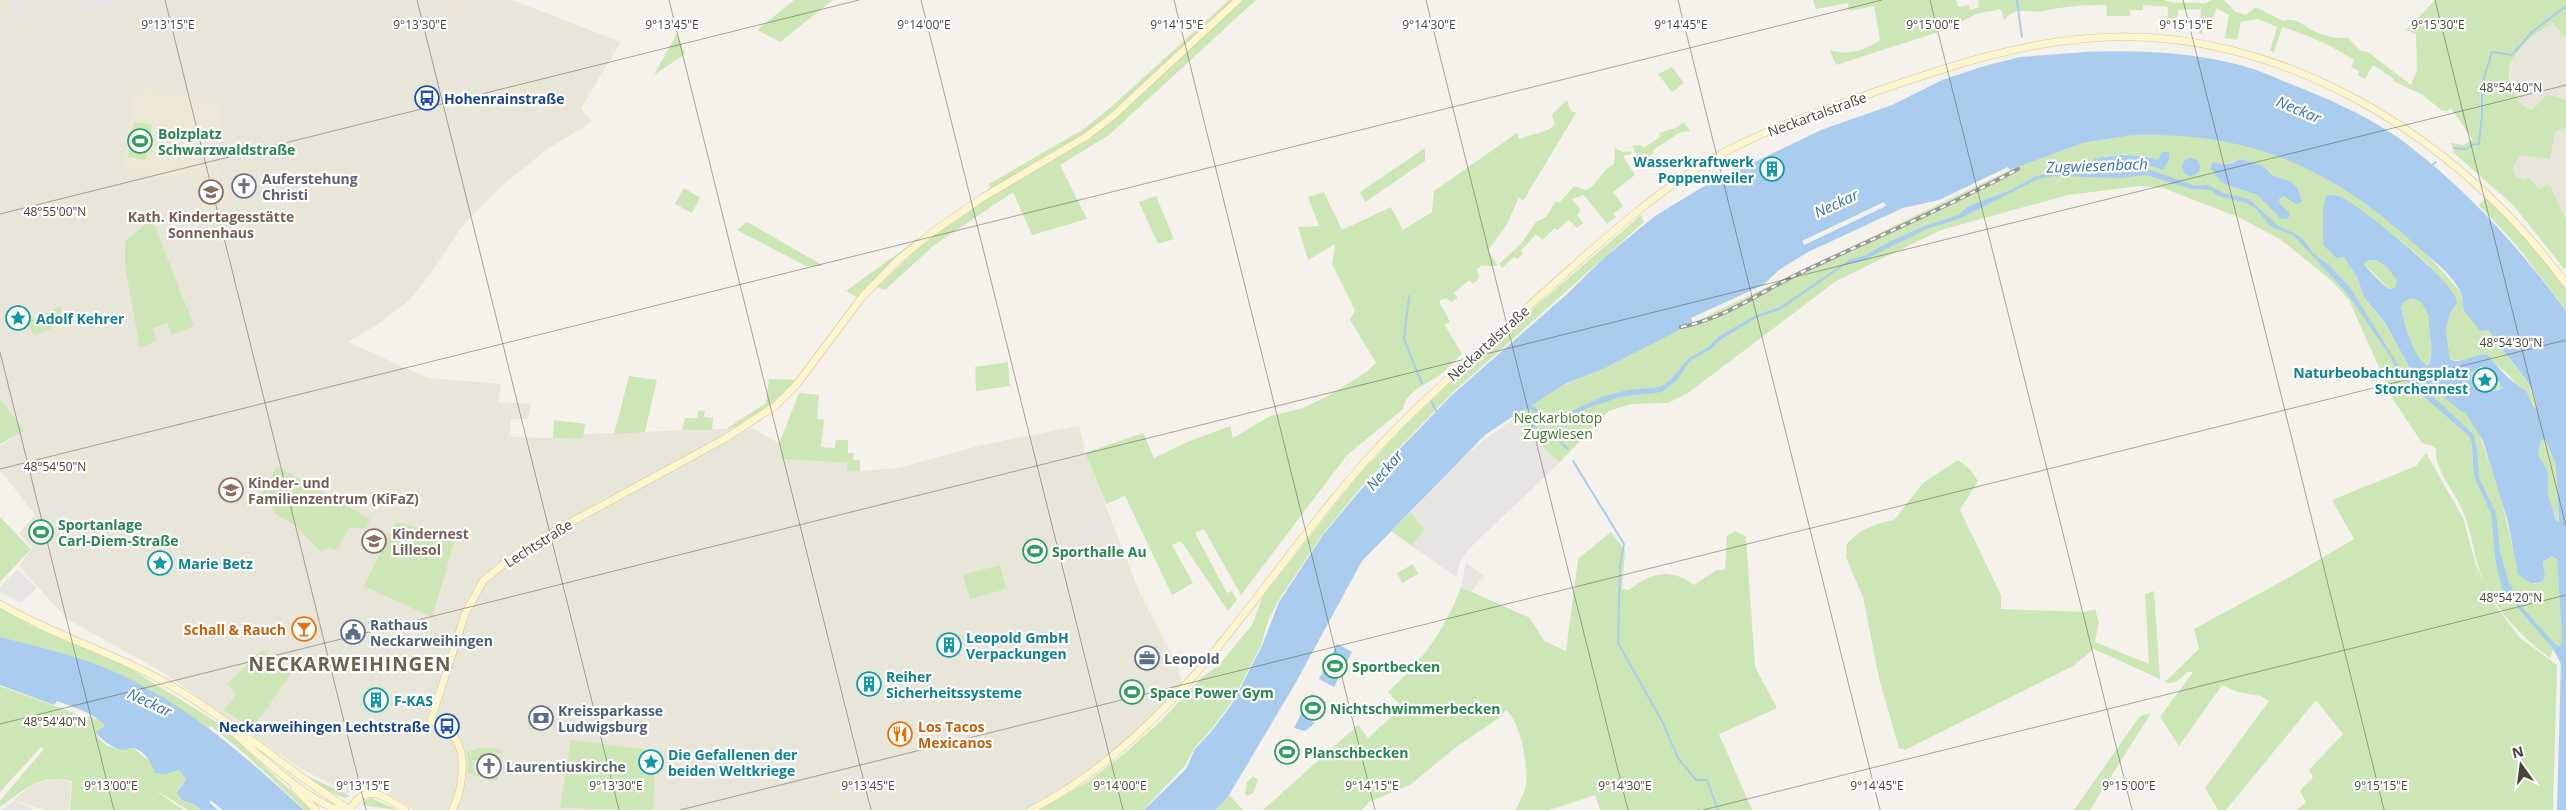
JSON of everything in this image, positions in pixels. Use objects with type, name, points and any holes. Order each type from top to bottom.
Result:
[{"type":"main road","name":"Lechtstraße","points":[[452,810],[462,788],[459,747],[454,737],[431,720],[465,614],[482,581],[515,554],[540,539],[751,424],[795,387],[862,297],[898,260],[942,225],[1087,136],[1113,116],[1238,0]]},
{"type":"main road","name":"Neckartalstraße","points":[[1031,810],[1091,774],[1139,734],[1210,657],[1298,542],[1389,436],[1465,364],[1618,226],[1711,160],[1778,127],[1934,72],[1997,53],[2058,41],[2121,37],[2188,42],[2272,62],[2310,77],[2385,116],[2438,152],[2514,220],[2566,284]]},
{"type":"main road","points":[[0,604],[153,675],[236,729],[312,786],[349,810],[355,800],[365,793],[372,793],[385,798],[404,810]]},
{"type":"main road","points":[[216,716],[284,775],[326,804],[341,810]]},
{"type":"main road","points":[[284,775],[316,810]]},
{"type":"shaded area","points":[[0,0],[512,0],[621,42],[581,108],[592,122],[546,150],[505,183],[463,225],[423,284],[406,303],[378,324],[348,342],[428,378],[501,384],[498,402],[531,404],[528,419],[511,419],[510,437],[583,439],[583,434],[752,428],[782,445],[781,459],[848,463],[848,472],[898,468],[982,445],[1079,426],[1085,453],[1139,591],[1179,669],[1184,689],[1109,760],[1031,810],[413,810],[385,791],[361,787],[349,793],[301,769],[164,673],[67,619],[19,566],[32,548],[19,533],[35,515],[0,470],[0,446],[24,431],[0,398]]},
{"type":"shaded area","points":[[10,0],[24,0],[27,20],[14,22]]},
{"type":"shaded area","points":[[81,0],[116,1],[117,6],[54,14],[54,11],[82,7]]},
{"type":"shaded area","points":[[446,0],[463,1],[461,11],[452,14],[448,13],[450,3]]},
{"type":"shaded area","points":[[2552,21],[2566,38],[2566,100],[2549,94],[2532,110],[2521,106],[2510,85],[2509,70],[2515,52]]},
{"type":"shaded area","points":[[140,85],[222,105],[213,155],[217,167],[166,180],[122,172],[135,90]]},
{"type":"shaded area","points":[[2566,129],[2566,219],[2549,183],[2539,189],[2516,176],[2513,167],[2520,155],[2554,136],[2555,131]]},
{"type":"shaded area","name":"Kath. Kindertagesstätte Sonnenhaus","points":[[218,168],[232,207],[202,207],[192,178]]},
{"type":"shaded area","points":[[1514,419],[1559,463],[1473,545],[1461,559],[1456,577],[1412,546],[1425,530],[1411,512],[1446,474],[1486,438]]},
{"type":"shaded area","points":[[54,497],[97,542],[87,550],[45,506]]},
{"type":"shaded area","points":[[1104,518],[1110,531],[1083,542],[1077,529]]},
{"type":"shaded area","points":[[1466,563],[1484,576],[1472,591],[1461,587]]},
{"type":"shaded area","points":[[17,569],[37,588],[21,603],[0,592],[0,587]]},
{"type":"shaded area","points":[[55,778],[71,782],[69,810],[44,810],[13,800],[34,784]]},
{"type":"shaded area","points":[[14,801],[33,808],[32,810],[1,810]]},
{"type":"green space","points":[[794,0],[833,0],[780,42],[757,30]]},
{"type":"green space","points":[[1229,0],[1256,0],[1109,135],[1060,165],[1087,219],[1032,235],[1013,192],[933,246],[885,290],[877,287],[935,232],[992,195],[989,184],[1084,129],[1111,107]]},
{"type":"green space","points":[[1813,0],[1956,0],[1958,7],[1969,5],[1970,10],[1979,7],[1978,0],[2164,0],[2174,3],[2204,4],[2212,0],[2224,0],[2236,12],[2246,15],[2256,7],[2283,21],[2297,21],[2311,30],[2324,35],[2348,38],[2361,51],[2368,52],[2411,85],[2417,70],[2416,34],[2406,30],[2435,0],[2566,0],[2566,38],[2552,22],[2525,43],[2512,60],[2509,70],[2514,92],[2525,107],[2532,110],[2548,94],[2566,100],[2566,129],[2555,131],[2550,159],[2520,155],[2513,167],[2516,176],[2524,180],[2529,178],[2539,189],[2549,183],[2566,219],[2566,271],[2513,205],[2454,153],[2451,143],[2463,145],[2473,140],[2451,108],[2446,111],[2441,110],[2423,95],[2393,81],[2394,79],[2373,65],[2365,79],[2358,75],[2359,71],[2351,67],[2354,60],[2328,45],[2301,33],[2282,27],[2274,52],[2270,51],[2277,27],[2258,19],[2241,22],[2237,40],[2225,38],[2229,15],[2216,8],[2213,19],[2204,19],[2202,34],[2199,34],[2201,9],[2178,10],[2177,26],[2167,25],[2168,7],[2143,5],[2143,10],[2130,10],[2130,16],[2107,16],[2106,5],[2075,6],[2038,12],[2017,11],[2008,15],[2004,20],[2001,9],[1976,14],[1948,29],[1836,65],[1830,50],[1836,52],[1856,51],[1869,47],[1880,40],[1874,6],[1849,11],[1848,3],[1816,9]]},
{"type":"green space","points":[[677,33],[685,54],[654,75]]},
{"type":"green space","points":[[1672,67],[1684,83],[1672,92],[1658,74]]},
{"type":"green space","points":[[1567,100],[1571,111],[1576,113],[1523,201],[1519,197],[1506,226],[1488,250],[1498,266],[1481,266],[1477,269],[1479,278],[1473,284],[1469,280],[1454,293],[1458,298],[1451,302],[1446,298],[1439,301],[1450,322],[1445,324],[1446,327],[1462,354],[1441,374],[1413,392],[1405,402],[1403,409],[1347,455],[1241,595],[1204,529],[1195,533],[1227,593],[1232,591],[1237,600],[1228,611],[1181,541],[1172,545],[1193,583],[1172,595],[1125,496],[1106,504],[1085,453],[1143,433],[1154,458],[1187,442],[1230,426],[1233,438],[1270,416],[1303,408],[1330,395],[1366,372],[1376,363],[1350,320],[1355,310],[1332,264],[1335,244],[1308,260],[1298,227],[1319,226],[1308,197],[1324,192],[1342,230],[1391,207],[1403,230],[1432,212],[1434,191],[1517,133],[1519,139],[1548,130],[1555,125],[1552,114]]},
{"type":"green space","name":"Bolzplatz Schwarzwaldstraße","points":[[134,122],[152,125],[146,160],[128,157]]},
{"type":"green space","points":[[1684,122],[1690,131],[1681,132],[1653,150],[1654,153],[1648,157],[1645,153],[1638,157],[1632,146],[1641,145],[1643,148],[1660,137],[1659,133],[1676,128]]},
{"type":"green space","name":"Neckarbiotop Zugwiesen","points":[[2133,135],[2188,136],[2229,141],[2274,153],[2334,183],[2363,202],[2417,245],[2440,269],[2461,293],[2461,298],[2480,331],[2489,330],[2501,349],[2530,386],[2537,408],[2533,408],[2526,390],[2495,364],[2488,355],[2462,361],[2450,359],[2446,329],[2450,314],[2457,303],[2441,278],[2418,255],[2392,233],[2367,216],[2325,228],[2323,245],[2336,258],[2344,257],[2357,277],[2364,297],[2385,324],[2412,372],[2465,412],[2478,431],[2499,490],[2516,561],[2535,584],[2542,582],[2545,576],[2543,562],[2552,556],[2557,560],[2563,642],[2561,647],[2555,644],[2550,658],[2514,626],[2495,603],[2481,575],[2461,507],[2438,464],[2436,449],[2433,446],[2422,443],[2393,399],[2349,300],[2332,281],[2280,239],[2238,217],[2163,188],[2139,186],[2068,195],[1941,230],[1836,281],[1688,393],[1668,403],[1631,404],[1609,411],[1559,463],[1514,419],[1519,412],[1540,398],[1651,343],[2010,170],[2083,143]],"holes":[[[2125,154],[2158,160],[2163,169],[2135,163],[2127,163],[2120,167],[2093,165],[2105,156]],[[2240,159],[2262,165],[2275,176],[2287,180],[2296,204],[2283,196],[2279,199],[2280,204],[2275,213],[2257,195],[2222,183],[2213,162],[2227,164]]]},
{"type":"green space","points":[[1425,148],[1425,161],[1365,202],[1360,192]]},
{"type":"green space","points":[[1615,148],[1623,152],[1631,151],[1632,154],[1623,156],[1635,175],[1613,192],[1623,206],[1613,214],[1616,217],[1607,224],[1584,195],[1572,199],[1581,210],[1577,215],[1583,223],[1577,228],[1569,220],[1557,230],[1555,228],[1542,240],[1536,234],[1521,251],[1523,254],[1517,259],[1514,257],[1502,268],[1499,264],[1520,245],[1536,222],[1546,217],[1556,201],[1559,203],[1574,186],[1586,190],[1614,164]]},
{"type":"green space","points":[[684,188],[700,198],[692,213],[675,204]]},
{"type":"green space","points":[[1156,196],[1174,239],[1158,244],[1139,202]]},
{"type":"green space","points":[[2486,198],[2525,237],[2566,289],[2566,310],[2517,246],[2479,205]]},
{"type":"green space","points":[[1641,215],[1644,222],[1451,394],[1362,486],[1322,535],[1278,601],[1268,621],[1261,646],[1231,703],[1195,747],[1185,766],[1143,810],[1040,810],[1089,781],[1125,753],[1163,719],[1202,677],[1219,665],[1252,625],[1263,596],[1355,479],[1402,429],[1476,358]]},
{"type":"green space","points":[[152,219],[194,326],[172,335],[167,323],[153,328],[157,341],[140,348],[125,266],[125,241]]},
{"type":"green space","points":[[747,222],[824,266],[806,266],[737,230]]},
{"type":"green space","points":[[933,228],[859,298],[846,291]]},
{"type":"green space","points":[[2377,260],[2386,266],[2398,280],[2395,288],[2389,289],[2364,264],[2366,261]]},
{"type":"green space","points":[[2413,298],[2421,302],[2430,315],[2431,354],[2428,366],[2417,356],[2402,315],[2401,308],[2405,301]]},
{"type":"green space","points":[[60,306],[65,322],[34,336],[29,324],[30,320]]},
{"type":"green space","points":[[1008,362],[1010,386],[976,391],[975,367]]},
{"type":"green space","points":[[2484,366],[2502,389],[2484,391],[2492,387],[2493,382],[2483,373],[2474,376],[2482,390],[2472,385],[2471,373]]},
{"type":"green space","points":[[629,376],[657,380],[645,432],[614,434]]},
{"type":"green space","points":[[769,379],[799,380],[775,403],[756,417],[747,423],[726,429],[766,403]]},
{"type":"green space","points":[[799,393],[819,395],[817,419],[824,420],[821,447],[835,448],[836,440],[848,440],[848,453],[854,453],[853,460],[860,460],[860,471],[847,472],[848,463],[781,459],[782,446],[779,444]]},
{"type":"green space","points":[[0,398],[24,431],[0,444]]},
{"type":"green space","points":[[699,410],[705,411],[704,417],[713,418],[712,430],[682,430],[685,418],[697,418]]},
{"type":"green space","points":[[554,420],[585,424],[583,439],[553,438]]},
{"type":"green space","points":[[2545,439],[2556,465],[2559,522],[2555,520],[2554,510],[2548,498],[2548,473],[2539,454],[2541,441]]},
{"type":"green space","points":[[2426,453],[2463,518],[2476,565],[2494,604],[2520,638],[2557,665],[2553,810],[2297,810],[2306,802],[2300,791],[2313,777],[2309,770],[2343,734],[2316,700],[2226,810],[2218,810],[2205,788],[2269,701],[2261,696],[2238,692],[2222,685],[2179,746],[2160,717],[2193,672],[2187,672],[2175,682],[2165,682],[2199,649],[2194,629],[2290,577],[2354,539],[2332,500],[2416,466]]},
{"type":"green space","points":[[1958,460],[1970,469],[1978,481],[1960,510],[2001,595],[2001,609],[2084,612],[2095,609],[2099,622],[2095,642],[2149,664],[2145,594],[2154,591],[2160,679],[2094,649],[2073,666],[1905,750],[1899,748],[1879,678],[1863,597],[1846,557],[1847,544],[1857,534],[1868,528],[1894,520],[1923,483]]},
{"type":"green space","points":[[277,466],[370,519],[366,529],[350,527],[336,550],[329,548],[321,552],[297,527],[273,512],[272,501],[262,494]]},
{"type":"green space","points":[[1411,512],[1425,530],[1412,546],[1391,531]]},
{"type":"green space","points":[[0,517],[31,549],[0,582]]},
{"type":"green space","points":[[396,522],[456,537],[432,617],[364,586]]},
{"type":"green space","points":[[1735,531],[1746,537],[1755,667],[1777,708],[1719,734],[1752,810],[1600,810],[1595,795],[1549,810],[1516,810],[1525,787],[1526,766],[1516,724],[1506,710],[1499,718],[1456,747],[1410,785],[1369,802],[1362,810],[1263,810],[1358,725],[1368,738],[1402,707],[1388,692],[1432,644],[1448,617],[1461,587],[1530,618],[1544,641],[1566,651],[1578,559],[1611,532],[1625,550],[1622,589],[1629,590],[1637,584],[1660,574],[1676,576],[1694,585],[1715,571],[1725,569],[1727,536]]},
{"type":"green space","points":[[1413,564],[1418,574],[1402,583],[1397,573]]},
{"type":"green space","points":[[1000,565],[1006,589],[970,599],[963,575]]},
{"type":"green space","points":[[0,607],[27,624],[126,666],[215,721],[312,810],[305,810],[245,754],[211,726],[209,728],[149,689],[103,667],[0,637]]},
{"type":"green space","points":[[263,649],[291,674],[252,729],[224,710],[236,694],[227,684]]},
{"type":"green space","points":[[0,686],[85,717],[84,719],[88,716],[99,719],[105,726],[96,733],[108,746],[133,748],[166,774],[179,770],[186,779],[179,789],[182,800],[194,804],[201,810],[188,810],[151,787],[183,810],[70,810],[72,781],[60,779],[50,779],[33,784],[0,807],[0,801],[44,749],[41,747],[0,792]]},
{"type":"green space","points":[[2151,713],[2090,810],[2074,810],[2140,716]]},
{"type":"green space","points":[[571,740],[656,751],[653,810],[560,808]]},
{"type":"green space","points":[[479,748],[496,748],[501,751],[501,754],[492,752],[493,759],[472,760],[474,773],[487,772],[489,776],[498,776],[497,781],[468,773],[467,752]]},
{"type":"green space","points":[[298,772],[351,796],[344,798],[315,785]]},
{"type":"green space","points":[[1253,776],[1258,780],[1253,793],[1247,796],[1245,794],[1247,782]]},
{"type":"green space","points":[[1229,795],[1243,810],[1216,810]]},
{"type":"green space","points":[[371,798],[397,810],[362,805],[365,800]]},
{"type":"water","name":"Neckar","points":[[2123,51],[2199,57],[2251,68],[2340,105],[2386,129],[2456,185],[2514,246],[2566,311],[2566,810],[2557,810],[2561,664],[2553,649],[2502,589],[2496,564],[2491,514],[2474,476],[2472,444],[2469,436],[2399,375],[2390,356],[2347,293],[2293,235],[2271,227],[2257,210],[2247,203],[2218,196],[2211,190],[2191,189],[2146,175],[2120,178],[2054,176],[2038,179],[1961,218],[1927,229],[1864,260],[1845,265],[1780,310],[1758,317],[1720,340],[1711,349],[1690,361],[1676,381],[1662,392],[1620,397],[1588,408],[1556,424],[1547,423],[1530,409],[1522,410],[1523,414],[1515,415],[1485,435],[1362,561],[1295,684],[1229,795],[1216,810],[1144,810],[1186,769],[1195,749],[1211,732],[1232,704],[1262,646],[1279,602],[1323,535],[1363,487],[1452,395],[1567,294],[1606,256],[1655,216],[1701,188],[1821,130],[1892,105],[1942,80],[2020,57]],"holes":[[[2133,135],[2174,136],[2212,140],[2248,147],[2283,158],[2316,173],[2348,192],[2379,214],[2444,270],[2461,293],[2464,310],[2470,318],[2480,331],[2489,330],[2524,376],[2535,397],[2537,408],[2533,407],[2526,390],[2511,380],[2488,355],[2478,355],[2459,361],[2450,359],[2446,329],[2450,314],[2457,303],[2453,293],[2426,263],[2386,229],[2339,196],[2326,196],[2323,209],[2323,245],[2336,258],[2344,257],[2357,277],[2364,297],[2385,323],[2412,372],[2461,411],[2465,412],[2483,441],[2508,522],[2518,573],[2528,582],[2542,582],[2545,576],[2543,562],[2552,556],[2557,560],[2562,634],[2561,647],[2555,644],[2522,607],[2508,580],[2500,551],[2496,513],[2479,478],[2477,449],[2473,434],[2419,383],[2402,371],[2349,286],[2329,265],[2314,254],[2301,237],[2277,225],[2249,199],[2223,193],[2208,185],[2195,186],[2151,170],[2125,172],[2095,169],[2090,172],[2076,171],[2074,173],[2044,174],[2034,177],[2011,190],[1969,206],[1958,215],[1922,227],[1866,255],[1849,260],[1780,307],[1756,315],[1718,337],[1707,348],[1689,358],[1671,379],[1661,387],[1628,390],[1604,396],[1554,419],[1549,418],[1532,405],[1565,384],[1605,368],[1693,323],[1691,318],[1763,285],[1779,270],[1808,252],[1903,208],[1939,200],[2008,167],[2010,170],[2083,143]],[[1884,202],[1886,206],[1804,245],[1802,241]],[[2376,260],[2386,266],[2397,280],[2395,288],[2389,289],[2364,264],[2366,261]],[[2413,298],[2421,302],[2429,315],[2431,354],[2428,366],[2418,356],[2414,348],[2407,331],[2401,307],[2405,301]],[[2482,366],[2499,382],[2502,389],[2486,392],[2472,385],[2471,373]],[[2545,439],[2556,465],[2559,522],[2555,520],[2549,498],[2548,473],[2540,457],[2541,441]]]},
{"type":"water","name":"Zugwiesenbach","points":[[2162,152],[2169,152],[2169,159],[2163,170],[2144,165],[2093,166],[2094,159],[2119,155],[2142,156],[2158,160]]},
{"type":"water","points":[[2187,158],[2195,158],[2200,163],[2198,174],[2187,176],[2182,171],[2182,163]]},
{"type":"water","points":[[2240,159],[2262,165],[2274,176],[2287,180],[2297,187],[2302,200],[2300,203],[2296,204],[2283,196],[2279,199],[2280,204],[2290,213],[2288,219],[2281,219],[2257,195],[2222,183],[2210,168],[2213,162],[2227,164]]},
{"type":"water","name":"Neckar","points":[[0,637],[90,662],[159,695],[185,711],[234,748],[304,810],[223,810],[210,800],[210,803],[218,810],[201,810],[194,804],[182,800],[177,793],[186,779],[179,770],[166,774],[155,773],[152,765],[139,750],[131,748],[119,749],[101,738],[96,732],[105,726],[91,715],[57,701],[54,705],[0,685]]},
{"type":"water","name":"Sportbecken","points":[[1337,644],[1352,652],[1334,687],[1319,679]]},
{"type":"water","name":"Nichtschwimmerbecken","points":[[1311,694],[1326,702],[1317,719],[1307,714],[1305,717],[1315,723],[1305,731],[1294,728]]},
{"type":"waterway","points":[[2017,1],[2022,37]]},
{"type":"waterway","points":[[2454,148],[2466,149],[2472,145],[2479,144],[2482,116],[2482,84],[2492,52],[2512,55],[2532,32],[2566,6]]},
{"type":"waterway","points":[[2432,165],[2436,162]]},
{"type":"waterway","points":[[1409,296],[1404,339],[1422,384]]},
{"type":"waterway","points":[[1431,401],[1436,411]]},
{"type":"waterway","points":[[1522,413],[1538,431],[1554,436],[1568,449]]},
{"type":"waterway","points":[[1573,461],[1624,544],[1620,566],[1618,643],[1662,721],[1678,758],[1696,780],[1707,780],[1718,810]]},
{"type":"railway","points":[[1681,327],[1728,311],[1802,272],[1938,209],[2018,169]]},
{"type":"place","name":"Hohenrainstraße","points":[[427,98]]},
{"type":"place","name":"Bolzplatz Schwarzwaldstraße","points":[[140,141]]},
{"type":"place","name":"Wasserkraftwerk Poppenweiler","points":[[1772,169]]},
{"type":"place","name":"Auferstehung Christi","points":[[244,186]]},
{"type":"place","name":"Kath. Kindertagesstätte Sonnenhaus","points":[[211,192]]},
{"type":"place","name":"Adolf Kehrer","points":[[18,318]]},
{"type":"place","name":"Naturbeobachtungsplatz Storchennest","points":[[2485,380]]},
{"type":"place","name":"Kinder- und Familienzentrum (KiFaZ)","points":[[231,490]]},
{"type":"place","name":"Sportanlage Carl-Diem-Straße","points":[[41,532]]},
{"type":"place","name":"Kindernest Lillesol","points":[[374,541]]},
{"type":"place","name":"Sporthalle Au","points":[[1035,551]]},
{"type":"place","name":"Marie Betz","points":[[160,563]]},
{"type":"place","name":"Schall & Rauch","points":[[304,629]]},
{"type":"place","name":"Rathaus Neckarweihingen","points":[[353,632]]},
{"type":"place","name":"Leopold GmbH Verpackungen","points":[[949,645]]},
{"type":"place","name":"Leopold","points":[[1147,658]]},
{"type":"place","name":"Sportbecken","points":[[1335,666]]},
{"type":"place","name":"Reiher Sicherheitssysteme","points":[[869,684]]},
{"type":"place","name":"Space Power Gym","points":[[1132,692]]},
{"type":"place","name":"F-KAS","points":[[376,700]]},
{"type":"place","name":"Nichtschwimmerbecken","points":[[1313,708]]},
{"type":"place","name":"Kreissparkasse Ludwigsburg","points":[[541,718]]},
{"type":"place","name":"Neckarweihingen Lechtstraße","points":[[447,726]]},
{"type":"place","name":"Los Tacos Mexicanos","points":[[900,734]]},
{"type":"place","name":"Planschbecken","points":[[1287,752]]},
{"type":"place","name":"Die Gefallenen der beiden Weltkriege","points":[[651,762]]},
{"type":"place","name":"Laurentiuskirche","points":[[489,766]]},
{"type":"district","name":"NECKARWEIHINGEN","points":[[350,664]]}]
